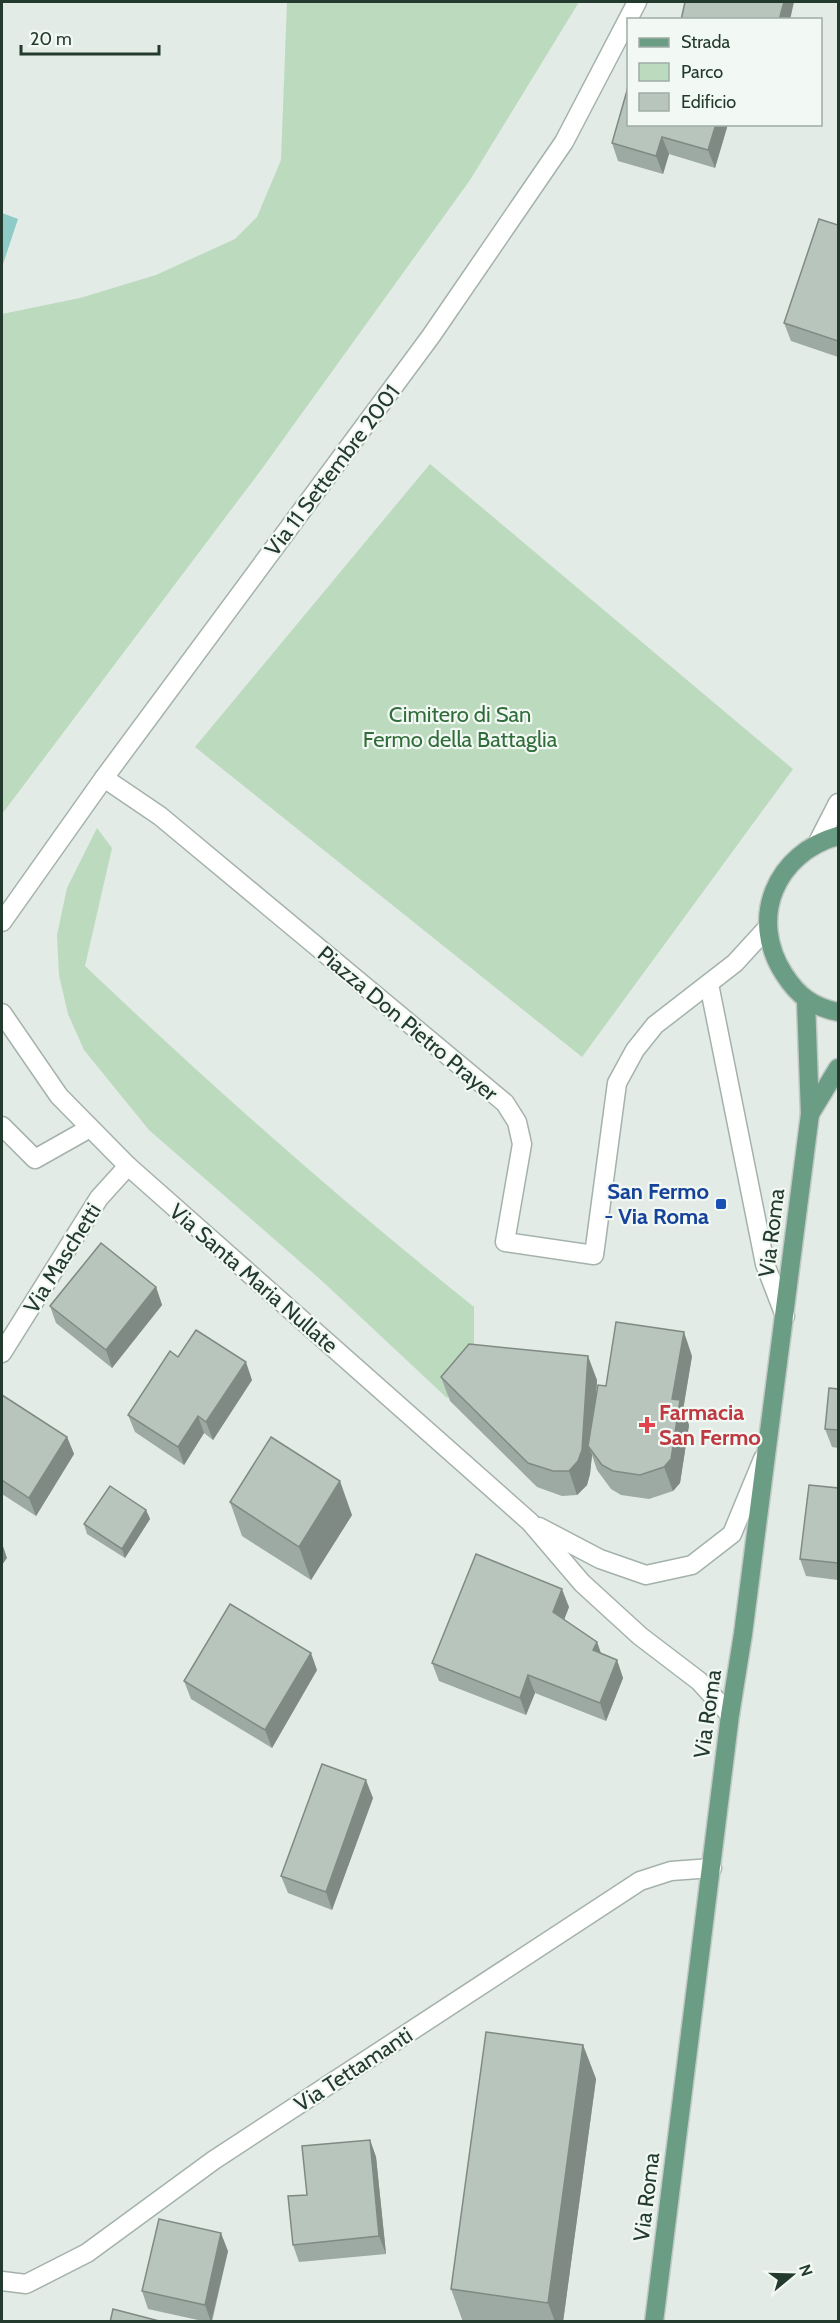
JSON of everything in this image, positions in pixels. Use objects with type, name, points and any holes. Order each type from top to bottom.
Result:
[{"type":"main road","points":[[838,836],[818,842],[787,867],[772,895],[767,928],[772,956],[792,987],[806,1001],[838,1012]]},
{"type":"main road","name":"Via Roma","points":[[654,2322],[730,1715],[785,1316],[810,1114],[806,1001]]},
{"type":"main road","name":"Via Roma","points":[[810,1114],[838,1068]]},
{"type":"street","name":"Via 11 Settembre 2001","points":[[629,18],[637,2]]},
{"type":"street","name":"Via 11 Settembre 2001","points":[[2,922],[104,778],[431,336],[564,142],[627,21]]},
{"type":"street","name":"Piazza Don Pietro Prayer","points":[[104,778],[160,816],[505,1103],[517,1122],[522,1144],[505,1242],[594,1255],[617,1083],[635,1050],[655,1025],[735,963],[767,928]]},
{"type":"street","points":[[818,842],[838,803]]},
{"type":"street","points":[[709,984],[765,1264],[785,1316]]},
{"type":"street","name":"Via Santa Maria Nullate","points":[[2,1013],[58,1096],[128,1166],[530,1522],[582,1583],[640,1636],[699,1681],[730,1715]]},
{"type":"street","points":[[2,1126],[35,1159],[90,1128]]},
{"type":"street","name":"Via Maschetti","points":[[2,1353],[99,1198],[128,1166]]},
{"type":"street","name":"Via Santa Maria Nullate","points":[[530,1522],[600,1560],[646,1575],[692,1565],[732,1534],[767,1449]]},
{"type":"street","name":"Via Tettamanti","points":[[2,2281],[26,2284],[87,2253],[214,2160],[640,1881],[671,1871],[712,1868]]},
{"type":"green space","points":[[287,2],[579,2],[470,180],[261,470],[2,814],[2,314],[80,298],[156,275],[235,239],[257,217],[281,160]]},
{"type":"green space","name":"Cimitero di San Fermo della Battaglia","points":[[430,464],[793,769],[582,1057],[195,747]]},
{"type":"green space","points":[[97,828],[112,848],[85,966],[276,1141],[474,1307],[474,1360],[447,1398],[321,1280],[149,1130],[84,1050],[68,1014],[59,975],[57,935],[67,888]]},
{"type":"water","points":[[2,213],[18,219],[2,267]]},
{"type":"building","points":[[685,2],[784,2],[780,18],[681,18]]},
{"type":"building","points":[[627,90],[627,126],[715,126],[708,150],[662,137],[656,156],[612,143]]},
{"type":"building","points":[[819,219],[838,225],[838,341],[784,323]]},
{"type":"building","points":[[101,1243],[156,1287],[106,1350],[50,1306]]},
{"type":"building","points":[[616,1322],[684,1332],[672,1399],[680,1400],[671,1459],[664,1467],[640,1475],[613,1471],[602,1465],[588,1446],[598,1385],[606,1386]]},
{"type":"building","points":[[196,1330],[246,1362],[206,1422],[198,1416],[178,1447],[128,1415],[170,1351],[178,1357]]},
{"type":"building","points":[[469,1344],[588,1356],[582,1450],[578,1461],[569,1471],[553,1471],[528,1463],[441,1377]]},
{"type":"building","points":[[829,1388],[838,1389],[838,1430],[825,1429]]},
{"type":"building","points":[[2,1395],[67,1437],[29,1498],[2,1480]]},
{"type":"building","points":[[271,1437],[340,1481],[299,1547],[230,1502]]},
{"type":"building","points":[[809,1485],[838,1488],[838,1563],[800,1559]]},
{"type":"building","points":[[110,1486],[146,1510],[122,1549],[84,1524]]},
{"type":"building","points":[[476,1554],[562,1589],[553,1612],[597,1642],[593,1650],[617,1660],[600,1703],[528,1675],[520,1698],[432,1663]]},
{"type":"building","points":[[230,1604],[311,1653],[265,1730],[184,1681]]},
{"type":"building","points":[[322,1764],[366,1780],[326,1892],[281,1876]]},
{"type":"building","points":[[486,2032],[583,2045],[548,2303],[451,2289]]},
{"type":"building","points":[[370,2140],[379,2236],[293,2245],[288,2196],[307,2195],[302,2146]]},
{"type":"building","points":[[159,2219],[221,2233],[205,2305],[142,2291]]},
{"type":"building","points":[[113,2309],[163,2322],[110,2322]]},
{"type":"place","name":"San Fermo - Via Roma","points":[[721,1204]]},
{"type":"place","name":"Farmacia San Fermo","points":[[647,1425]]}]
